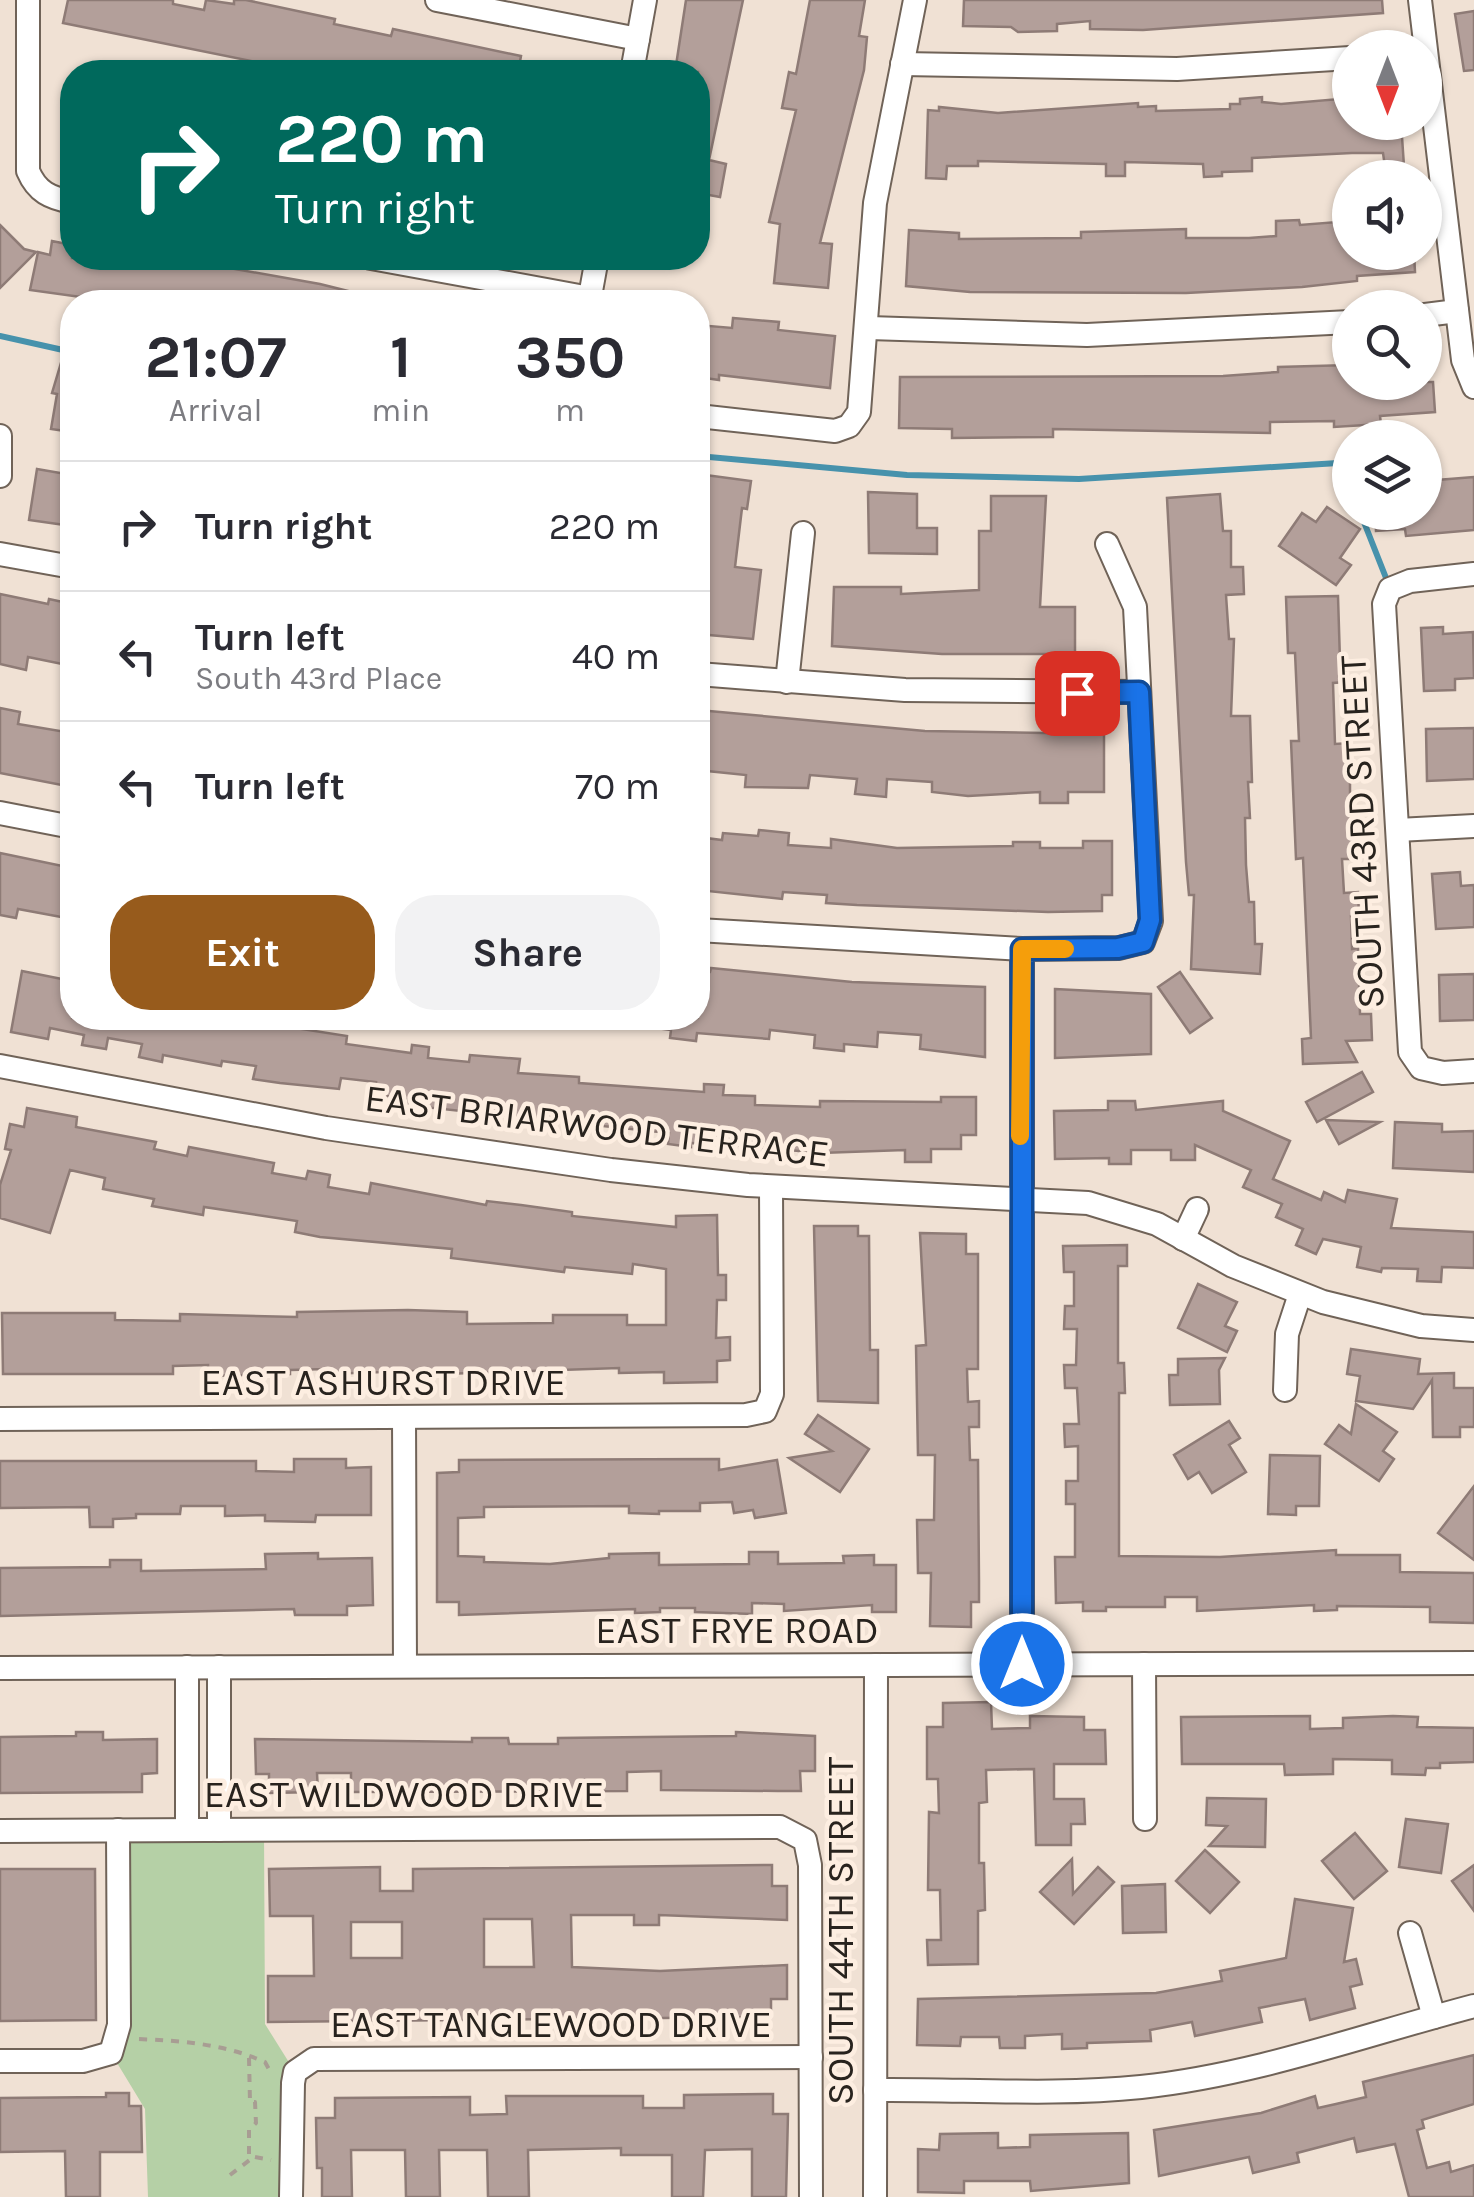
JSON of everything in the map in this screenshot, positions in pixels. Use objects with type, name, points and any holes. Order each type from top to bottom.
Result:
[{"type":"street","points":[[28,0],[28,171],[35,187],[60,200]]},
{"type":"street","points":[[436,0],[638,39]]},
{"type":"street","points":[[634,60],[645,0]]},
{"type":"street","points":[[710,417],[835,431],[850,426],[859,412],[875,203],[915,0]]},
{"type":"street","points":[[1420,0],[1423,30]]},
{"type":"street","points":[[902,64],[1176,70],[1332,59]]},
{"type":"street","points":[[1437,140],[1463,360],[1474,386]]},
{"type":"street","points":[[1449,235],[1474,232]]},
{"type":"street","points":[[433,270],[537,290]]},
{"type":"street","points":[[1442,313],[1458,312]]},
{"type":"street","points":[[868,328],[1086,335],[1332,323]]},
{"type":"street","points":[[0,436],[0,476]]},
{"type":"street","points":[[787,682],[803,533]]},
{"type":"street","points":[[710,931],[1022,949],[1118,948],[1143,942],[1150,920],[1135,607],[1130,587],[1107,544]]},
{"type":"street","points":[[0,554],[60,565]]},
{"type":"street","name":"SOUTH 43RD STREET","points":[[1474,574],[1410,580],[1390,590],[1384,604],[1410,1052],[1421,1068],[1443,1073],[1474,1070]]},
{"type":"street","points":[[710,675],[905,690],[1139,692]]},
{"type":"street","points":[[0,813],[60,825]]},
{"type":"street","points":[[1398,830],[1474,826]]},
{"type":"street","points":[[1022,949],[1022,1664]]},
{"type":"street","name":"EAST BRIARWOOD TERRACE","points":[[0,1066],[455,1150],[771,1186],[1088,1203],[1122,1211],[1300,1294],[1421,1326],[1474,1330]]},
{"type":"street","name":"EAST ASHURST DRIVE","points":[[0,1419],[746,1415],[765,1411],[772,1394],[771,1186]]},
{"type":"street","points":[[1183,1239],[1197,1209]]},
{"type":"street","points":[[1285,1390],[1287,1334],[1300,1294]]},
{"type":"street","points":[[404,1417],[404,1666]]},
{"type":"street","name":"EAST FRYE ROAD","points":[[0,1668],[1474,1663]]},
{"type":"street","points":[[1144,1664],[1145,1819]]},
{"type":"street","name":"SOUTH 44TH STREET","points":[[875,2197],[876,1665]]},
{"type":"street","points":[[219,1667],[219,1830]]},
{"type":"street","points":[[187,1668],[187,1830]]},
{"type":"street","points":[[187,1748],[218,1748]]},
{"type":"street","name":"EAST WILDWOOD DRIVE","points":[[0,1830],[780,1828],[804,1840],[810,1865],[810,2057]]},
{"type":"street","points":[[0,2060],[82,2060],[113,2045],[118,1830]]},
{"type":"street","points":[[1410,1933],[1434,2017]]},
{"type":"street","points":[[874,2090],[1142,2087],[1245,2070],[1474,2006]]},
{"type":"street","points":[[810,2057],[811,2197]]},
{"type":"street","name":"EAST TANGLEWOOD DRIVE","points":[[294,2077],[314,2059],[810,2057]]},
{"type":"street","points":[[291,2197],[294,2077]]},
{"type":"path","points":[[113,2045],[196,2040],[213,2048],[232,2048],[266,2062],[277,2078],[294,2077]]},
{"type":"path","points":[[249,2058],[250,2102],[255,2102],[256,2123],[249,2130],[251,2158]]},
{"type":"path","points":[[230,2175],[251,2158],[291,2161]]},
{"type":"green space","points":[[118,1830],[264,1830],[265,2024],[295,2072],[291,2197],[148,2197],[145,2109],[111,2053]]},
{"type":"building","points":[[68,0],[173,0],[173,4],[204,10],[206,0],[234,4],[234,0],[246,0],[335,19],[334,24],[391,36],[393,29],[521,56],[520,60],[246,60],[63,23]]},
{"type":"building","points":[[686,0],[743,0],[710,155],[710,60],[677,60]]},
{"type":"building","points":[[810,0],[865,0],[859,36],[867,37],[864,70],[820,243],[832,244],[828,288],[774,283],[780,224],[769,222],[796,110],[782,108],[789,72],[796,74]]},
{"type":"building","points":[[964,0],[1382,0],[1383,13],[1143,30],[1090,29],[1090,21],[1057,24],[1057,31],[1018,32],[1011,27],[963,26]]},
{"type":"building","points":[[1474,11],[1474,70],[1464,71],[1455,14]]},
{"type":"building","points":[[1262,97],[1262,102],[1281,104],[1332,100],[1332,140],[1402,140],[1404,160],[1384,160],[1383,153],[1252,158],[1252,171],[1204,177],[1203,164],[1125,162],[1125,176],[1106,176],[1106,164],[978,161],[978,166],[947,166],[946,179],[926,178],[928,110],[939,111],[939,107],[998,113],[1138,103],[1138,107],[1156,106],[1156,111],[1230,109],[1230,104],[1240,104],[1240,99]]},
{"type":"building","points":[[710,160],[726,164],[720,197],[710,195]]},
{"type":"building","points":[[1299,220],[1300,225],[1332,222],[1332,270],[1415,272],[1357,276],[1357,281],[1302,287],[1186,293],[970,292],[906,286],[909,230],[959,233],[959,239],[1081,238],[1081,232],[1186,229],[1186,238],[1249,238],[1276,236],[1276,221]]},
{"type":"building","points":[[0,225],[24,249],[36,252],[0,288]]},
{"type":"building","points":[[52,241],[60,243],[60,270],[241,270],[344,290],[60,290],[60,294],[30,290],[38,252],[50,255]]},
{"type":"building","points":[[733,318],[779,322],[778,330],[835,336],[830,388],[719,375],[719,380],[710,379],[710,326],[732,328]]},
{"type":"building","points":[[60,366],[60,430],[51,429],[57,394],[52,393]]},
{"type":"building","points":[[1332,366],[1332,400],[1434,400],[1435,412],[1380,416],[1380,420],[1270,422],[1270,433],[1053,429],[1053,437],[952,438],[952,429],[899,428],[900,377],[1223,376],[1278,372],[1278,367]]},
{"type":"building","points":[[37,469],[60,473],[60,524],[29,520]]},
{"type":"building","points":[[710,476],[751,481],[747,509],[742,508],[735,567],[761,570],[753,639],[710,635]]},
{"type":"building","points":[[1474,477],[1474,530],[1406,536],[1405,530],[1442,530],[1442,480]]},
{"type":"building","points":[[868,492],[917,494],[917,528],[937,528],[937,554],[869,553]]},
{"type":"building","points":[[1220,494],[1223,531],[1231,531],[1231,567],[1243,567],[1244,594],[1226,595],[1229,639],[1234,639],[1231,716],[1250,716],[1252,782],[1248,782],[1250,818],[1245,818],[1246,865],[1249,902],[1254,902],[1255,944],[1262,944],[1260,974],[1191,969],[1194,895],[1189,895],[1186,862],[1167,498]]},
{"type":"building","points":[[991,496],[1046,496],[1040,607],[1075,607],[1075,654],[942,654],[832,646],[834,587],[901,587],[901,594],[979,590],[979,531],[991,531]]},
{"type":"building","points":[[1327,507],[1332,510],[1332,530],[1359,530],[1340,558],[1351,565],[1336,585],[1279,546],[1302,513],[1316,522]]},
{"type":"building","points":[[0,594],[48,604],[49,599],[60,601],[60,664],[28,657],[26,670],[0,664]]},
{"type":"building","points":[[1338,596],[1340,661],[1345,660],[1346,682],[1333,683],[1335,744],[1350,743],[1350,837],[1355,836],[1356,859],[1342,859],[1344,893],[1358,892],[1359,915],[1351,916],[1352,949],[1358,948],[1360,1014],[1371,1014],[1372,1040],[1346,1041],[1357,1062],[1303,1064],[1302,1039],[1311,1038],[1303,858],[1296,859],[1291,741],[1299,741],[1295,653],[1288,653],[1286,597]]},
{"type":"building","points":[[1443,627],[1443,634],[1473,632],[1474,678],[1455,679],[1455,690],[1424,691],[1421,628]]},
{"type":"building","points":[[0,708],[20,712],[18,724],[60,731],[60,785],[0,773]]},
{"type":"building","points":[[710,711],[925,731],[1104,734],[1104,792],[1068,792],[1068,803],[1040,803],[1040,792],[968,796],[932,792],[932,782],[887,779],[886,797],[855,794],[857,779],[810,775],[808,788],[745,787],[746,775],[710,771]]},
{"type":"building","points":[[1474,728],[1474,779],[1427,781],[1426,729]]},
{"type":"building","points":[[759,830],[789,833],[788,845],[831,848],[831,839],[897,848],[1040,842],[1040,848],[1083,848],[1083,841],[1112,841],[1112,895],[1102,895],[1102,911],[1048,912],[857,905],[826,903],[827,895],[783,892],[782,899],[710,891],[710,838],[722,840],[723,833],[758,836]]},
{"type":"building","points":[[0,853],[60,866],[60,917],[18,909],[16,918],[0,915]]},
{"type":"building","points":[[1460,872],[1461,886],[1474,885],[1474,927],[1436,929],[1432,874]]},
{"type":"building","points":[[711,968],[852,982],[985,987],[985,1057],[920,1049],[921,1035],[878,1032],[877,1047],[844,1044],[844,1051],[814,1048],[815,1035],[770,1030],[769,1039],[697,1033],[696,1041],[670,1038],[671,1030],[710,1030]]},
{"type":"building","points":[[22,971],[60,979],[60,1030],[308,1030],[347,1036],[346,1044],[411,1053],[412,1045],[429,1047],[428,1058],[469,1062],[470,1055],[520,1059],[518,1073],[579,1077],[579,1083],[704,1092],[704,1084],[724,1085],[723,1095],[755,1096],[755,1105],[820,1107],[820,1101],[941,1102],[941,1097],[976,1097],[976,1135],[961,1135],[961,1149],[931,1149],[931,1162],[905,1162],[905,1150],[820,1153],[727,1144],[691,1143],[691,1147],[668,1144],[669,1133],[405,1105],[406,1099],[374,1094],[376,1082],[341,1078],[339,1089],[280,1083],[253,1079],[256,1066],[222,1061],[221,1066],[163,1055],[162,1062],[139,1057],[142,1044],[108,1038],[106,1049],[82,1045],[84,1035],[50,1028],[48,1039],[11,1032]]},
{"type":"building","points":[[1180,972],[1212,1018],[1190,1033],[1158,987]]},
{"type":"building","points":[[1474,974],[1474,1020],[1440,1021],[1439,975]]},
{"type":"building","points":[[1055,989],[1151,994],[1151,1054],[1055,1058]]},
{"type":"building","points":[[1362,1072],[1373,1092],[1317,1122],[1306,1102]]},
{"type":"building","points":[[1108,1101],[1135,1101],[1136,1110],[1223,1101],[1223,1111],[1290,1141],[1273,1179],[1321,1200],[1324,1192],[1345,1202],[1348,1190],[1397,1199],[1391,1228],[1474,1232],[1474,1268],[1442,1267],[1441,1282],[1417,1281],[1418,1269],[1382,1268],[1381,1272],[1357,1267],[1361,1247],[1323,1239],[1316,1254],[1296,1245],[1303,1229],[1276,1217],[1282,1204],[1243,1187],[1251,1170],[1195,1145],[1195,1160],[1171,1160],[1171,1150],[1131,1150],[1131,1164],[1109,1164],[1109,1158],[1055,1159],[1054,1111],[1108,1110]]},
{"type":"building","points":[[27,1108],[77,1117],[76,1127],[156,1142],[154,1149],[187,1156],[189,1147],[274,1163],[272,1173],[306,1179],[308,1171],[330,1175],[328,1187],[369,1194],[371,1183],[486,1205],[487,1201],[572,1212],[572,1216],[676,1227],[676,1216],[717,1215],[718,1275],[726,1275],[726,1300],[717,1300],[716,1338],[730,1337],[730,1360],[717,1361],[717,1382],[664,1383],[664,1372],[619,1373],[619,1368],[443,1374],[443,1370],[326,1374],[326,1369],[208,1376],[208,1365],[173,1366],[173,1374],[3,1374],[2,1313],[115,1313],[115,1320],[180,1321],[180,1314],[297,1317],[297,1312],[408,1310],[467,1312],[467,1324],[553,1323],[553,1315],[627,1315],[627,1325],[666,1325],[666,1269],[633,1264],[632,1274],[565,1267],[564,1272],[451,1258],[452,1249],[320,1237],[295,1232],[297,1221],[204,1207],[203,1215],[152,1206],[154,1199],[103,1189],[105,1178],[70,1170],[50,1233],[0,1218],[0,1185],[11,1150],[5,1149],[10,1124],[24,1127]]},
{"type":"building","points":[[1326,1120],[1380,1122],[1339,1144]]},
{"type":"building","points":[[1395,1122],[1442,1124],[1442,1132],[1474,1131],[1474,1172],[1393,1168]]},
{"type":"building","points":[[814,1226],[858,1226],[858,1236],[869,1236],[870,1350],[878,1350],[878,1403],[818,1401]]},
{"type":"building","points":[[920,1233],[966,1234],[966,1254],[978,1254],[978,1369],[967,1369],[968,1402],[979,1401],[979,1427],[969,1427],[970,1460],[978,1460],[979,1602],[971,1602],[971,1627],[930,1626],[931,1573],[918,1573],[917,1520],[934,1520],[935,1455],[918,1455],[916,1346],[926,1345]]},
{"type":"building","points":[[1127,1245],[1127,1266],[1118,1266],[1118,1363],[1124,1363],[1125,1393],[1119,1393],[1119,1556],[1220,1557],[1336,1550],[1336,1555],[1400,1555],[1400,1572],[1474,1573],[1474,1623],[1430,1622],[1430,1607],[1337,1606],[1337,1610],[1314,1611],[1314,1605],[1197,1611],[1197,1597],[1165,1597],[1165,1607],[1083,1611],[1083,1602],[1056,1603],[1055,1557],[1075,1557],[1075,1504],[1066,1504],[1066,1481],[1078,1481],[1078,1446],[1065,1447],[1064,1424],[1079,1424],[1077,1388],[1065,1388],[1064,1365],[1076,1365],[1077,1329],[1064,1329],[1065,1306],[1074,1306],[1074,1272],[1064,1272],[1063,1246]]},
{"type":"building","points":[[1198,1284],[1237,1302],[1225,1326],[1237,1331],[1227,1352],[1178,1328]]},
{"type":"building","points":[[1351,1349],[1420,1359],[1418,1374],[1454,1373],[1454,1388],[1474,1388],[1474,1427],[1460,1427],[1460,1437],[1433,1437],[1432,1380],[1413,1409],[1356,1401],[1360,1376],[1347,1374]]},
{"type":"building","points":[[1225,1358],[1219,1370],[1220,1404],[1170,1405],[1169,1375],[1178,1375],[1178,1359]]},
{"type":"building","points":[[1356,1404],[1397,1432],[1383,1451],[1394,1459],[1379,1481],[1325,1444],[1339,1425],[1351,1434]]},
{"type":"building","points":[[818,1415],[869,1449],[840,1492],[789,1458],[832,1451],[805,1434]]},
{"type":"building","points":[[1229,1421],[1240,1438],[1229,1445],[1246,1472],[1212,1493],[1199,1472],[1188,1479],[1174,1455]]},
{"type":"building","points":[[1270,1455],[1320,1456],[1319,1506],[1296,1506],[1296,1515],[1268,1514]]},
{"type":"building","points":[[294,1459],[346,1459],[346,1468],[371,1467],[371,1515],[316,1515],[315,1522],[265,1521],[265,1515],[225,1516],[225,1506],[181,1506],[180,1514],[136,1514],[136,1518],[113,1519],[113,1527],[90,1527],[89,1507],[0,1508],[0,1461],[256,1461],[256,1471],[294,1472]]},
{"type":"building","points":[[719,1459],[719,1470],[777,1460],[786,1513],[755,1518],[753,1510],[734,1513],[732,1502],[700,1503],[700,1511],[659,1514],[629,1513],[629,1506],[484,1507],[484,1517],[458,1518],[458,1556],[484,1557],[484,1562],[550,1564],[609,1558],[609,1554],[659,1553],[659,1565],[749,1564],[749,1552],[778,1552],[778,1564],[844,1563],[843,1556],[874,1555],[874,1565],[896,1565],[896,1612],[872,1612],[872,1605],[784,1611],[784,1604],[752,1603],[752,1614],[660,1608],[660,1612],[635,1613],[635,1609],[459,1615],[459,1602],[437,1602],[437,1473],[459,1472],[459,1460]]},
{"type":"building","points":[[1474,1486],[1474,1560],[1438,1533]]},
{"type":"building","points":[[318,1553],[318,1559],[372,1558],[373,1605],[347,1606],[347,1615],[295,1615],[294,1609],[0,1616],[0,1568],[110,1567],[110,1560],[141,1560],[141,1571],[266,1569],[265,1554]]},
{"type":"building","points":[[991,1702],[992,1729],[1030,1728],[1030,1716],[1084,1717],[1084,1730],[1105,1730],[1106,1764],[1054,1764],[1054,1799],[1084,1799],[1085,1824],[1071,1824],[1071,1845],[1036,1845],[1034,1769],[986,1770],[987,1802],[979,1803],[979,1863],[984,1863],[985,1910],[978,1911],[978,1964],[928,1965],[927,1940],[941,1940],[940,1890],[928,1890],[929,1812],[939,1813],[938,1779],[927,1779],[927,1727],[943,1727],[943,1703]]},
{"type":"building","points":[[1310,1716],[1310,1729],[1343,1728],[1343,1718],[1393,1716],[1418,1717],[1417,1727],[1474,1728],[1474,1762],[1440,1763],[1440,1768],[1426,1768],[1425,1775],[1392,1774],[1392,1760],[1333,1759],[1333,1774],[1285,1775],[1284,1764],[1182,1764],[1181,1717]]},
{"type":"building","points":[[76,1732],[103,1732],[103,1740],[157,1739],[157,1773],[142,1774],[142,1792],[0,1793],[0,1737],[76,1736]]},
{"type":"building","points":[[736,1732],[815,1736],[815,1771],[800,1771],[801,1791],[661,1790],[661,1771],[627,1772],[627,1791],[351,1792],[351,1773],[317,1773],[318,1792],[269,1793],[269,1774],[256,1774],[255,1739],[472,1742],[472,1738],[508,1738],[509,1744],[558,1744],[558,1738],[736,1736]]},
{"type":"building","points":[[1207,1798],[1266,1799],[1265,1847],[1209,1846],[1227,1826],[1206,1825]]},
{"type":"building","points":[[1406,1819],[1448,1824],[1441,1873],[1399,1867]]},
{"type":"building","points":[[1355,1833],[1387,1871],[1354,1899],[1322,1861]]},
{"type":"building","points":[[1205,1850],[1239,1882],[1210,1913],[1176,1881]]},
{"type":"building","points":[[1072,1859],[1073,1894],[1098,1867],[1114,1882],[1074,1924],[1040,1892]]},
{"type":"building","points":[[772,1865],[772,1886],[787,1886],[787,1920],[659,1915],[659,1925],[634,1925],[634,1915],[571,1915],[572,1967],[660,1971],[787,1965],[787,1999],[771,1999],[771,2017],[268,2022],[268,1976],[314,1976],[313,1916],[270,1916],[269,1869],[380,1867],[380,1891],[413,1891],[413,1869]],"holes":[[[484,1919],[532,1919],[534,1967],[484,1967]],[[351,1922],[402,1922],[402,1958],[351,1958]]]},
{"type":"building","points":[[1474,1865],[1474,1911],[1452,1881]]},
{"type":"building","points":[[0,1869],[95,1869],[96,2020],[0,2021]]},
{"type":"building","points":[[1165,1884],[1166,1932],[1123,1933],[1122,1886]]},
{"type":"building","points":[[1295,1899],[1353,1908],[1344,1962],[1356,1959],[1362,1984],[1350,1987],[1355,2008],[1310,2020],[1305,1999],[1259,2008],[1262,2022],[1195,2036],[1192,2022],[1150,2030],[1151,2041],[1087,2043],[1087,2048],[1062,2049],[1062,2034],[1025,2036],[1025,2048],[1000,2048],[999,2037],[961,2037],[960,2046],[917,2045],[918,1999],[1156,1993],[1222,1981],[1220,1971],[1286,1958]]},
{"type":"building","points":[[1474,2055],[1474,2104],[1422,2120],[1424,2128],[1417,2130],[1427,2168],[1449,2162],[1451,2172],[1474,2165],[1474,2197],[1409,2197],[1395,2144],[1357,2152],[1354,2138],[1297,2153],[1299,2162],[1253,2173],[1249,2157],[1159,2176],[1154,2130],[1261,2113],[1315,2096],[1318,2108],[1366,2097],[1363,2082]]},
{"type":"building","points":[[106,2093],[129,2093],[129,2106],[141,2106],[142,2152],[100,2152],[100,2197],[66,2197],[65,2151],[0,2152],[0,2098],[106,2097]]},
{"type":"building","points":[[773,2094],[773,2114],[788,2114],[786,2197],[752,2197],[752,2149],[705,2150],[703,2197],[672,2197],[672,2155],[621,2155],[621,2148],[528,2150],[529,2197],[488,2197],[487,2150],[439,2150],[440,2197],[406,2197],[405,2150],[351,2150],[352,2197],[322,2197],[316,2118],[335,2118],[335,2098],[470,2097],[470,2115],[507,2114],[506,2096],[643,2096],[643,2108],[684,2108],[684,2095]]},
{"type":"building","points":[[998,2133],[998,2148],[1030,2147],[1030,2135],[1128,2133],[1129,2183],[1031,2191],[1030,2181],[964,2181],[964,2193],[918,2192],[918,2149],[939,2150],[940,2134]]},
{"type":"waterway","points":[[0,336],[60,349]]},
{"type":"waterway","points":[[710,457],[907,475],[1079,479],[1332,463]]},
{"type":"waterway","points":[[1367,530],[1388,583]]},
{"type":"slow traffic","points":[[1020,1136],[1022,949],[1065,949]]},
{"type":"route","points":[[1022,1664],[1022,949],[1118,948],[1143,942],[1150,920],[1139,692],[1077,693]]}]
